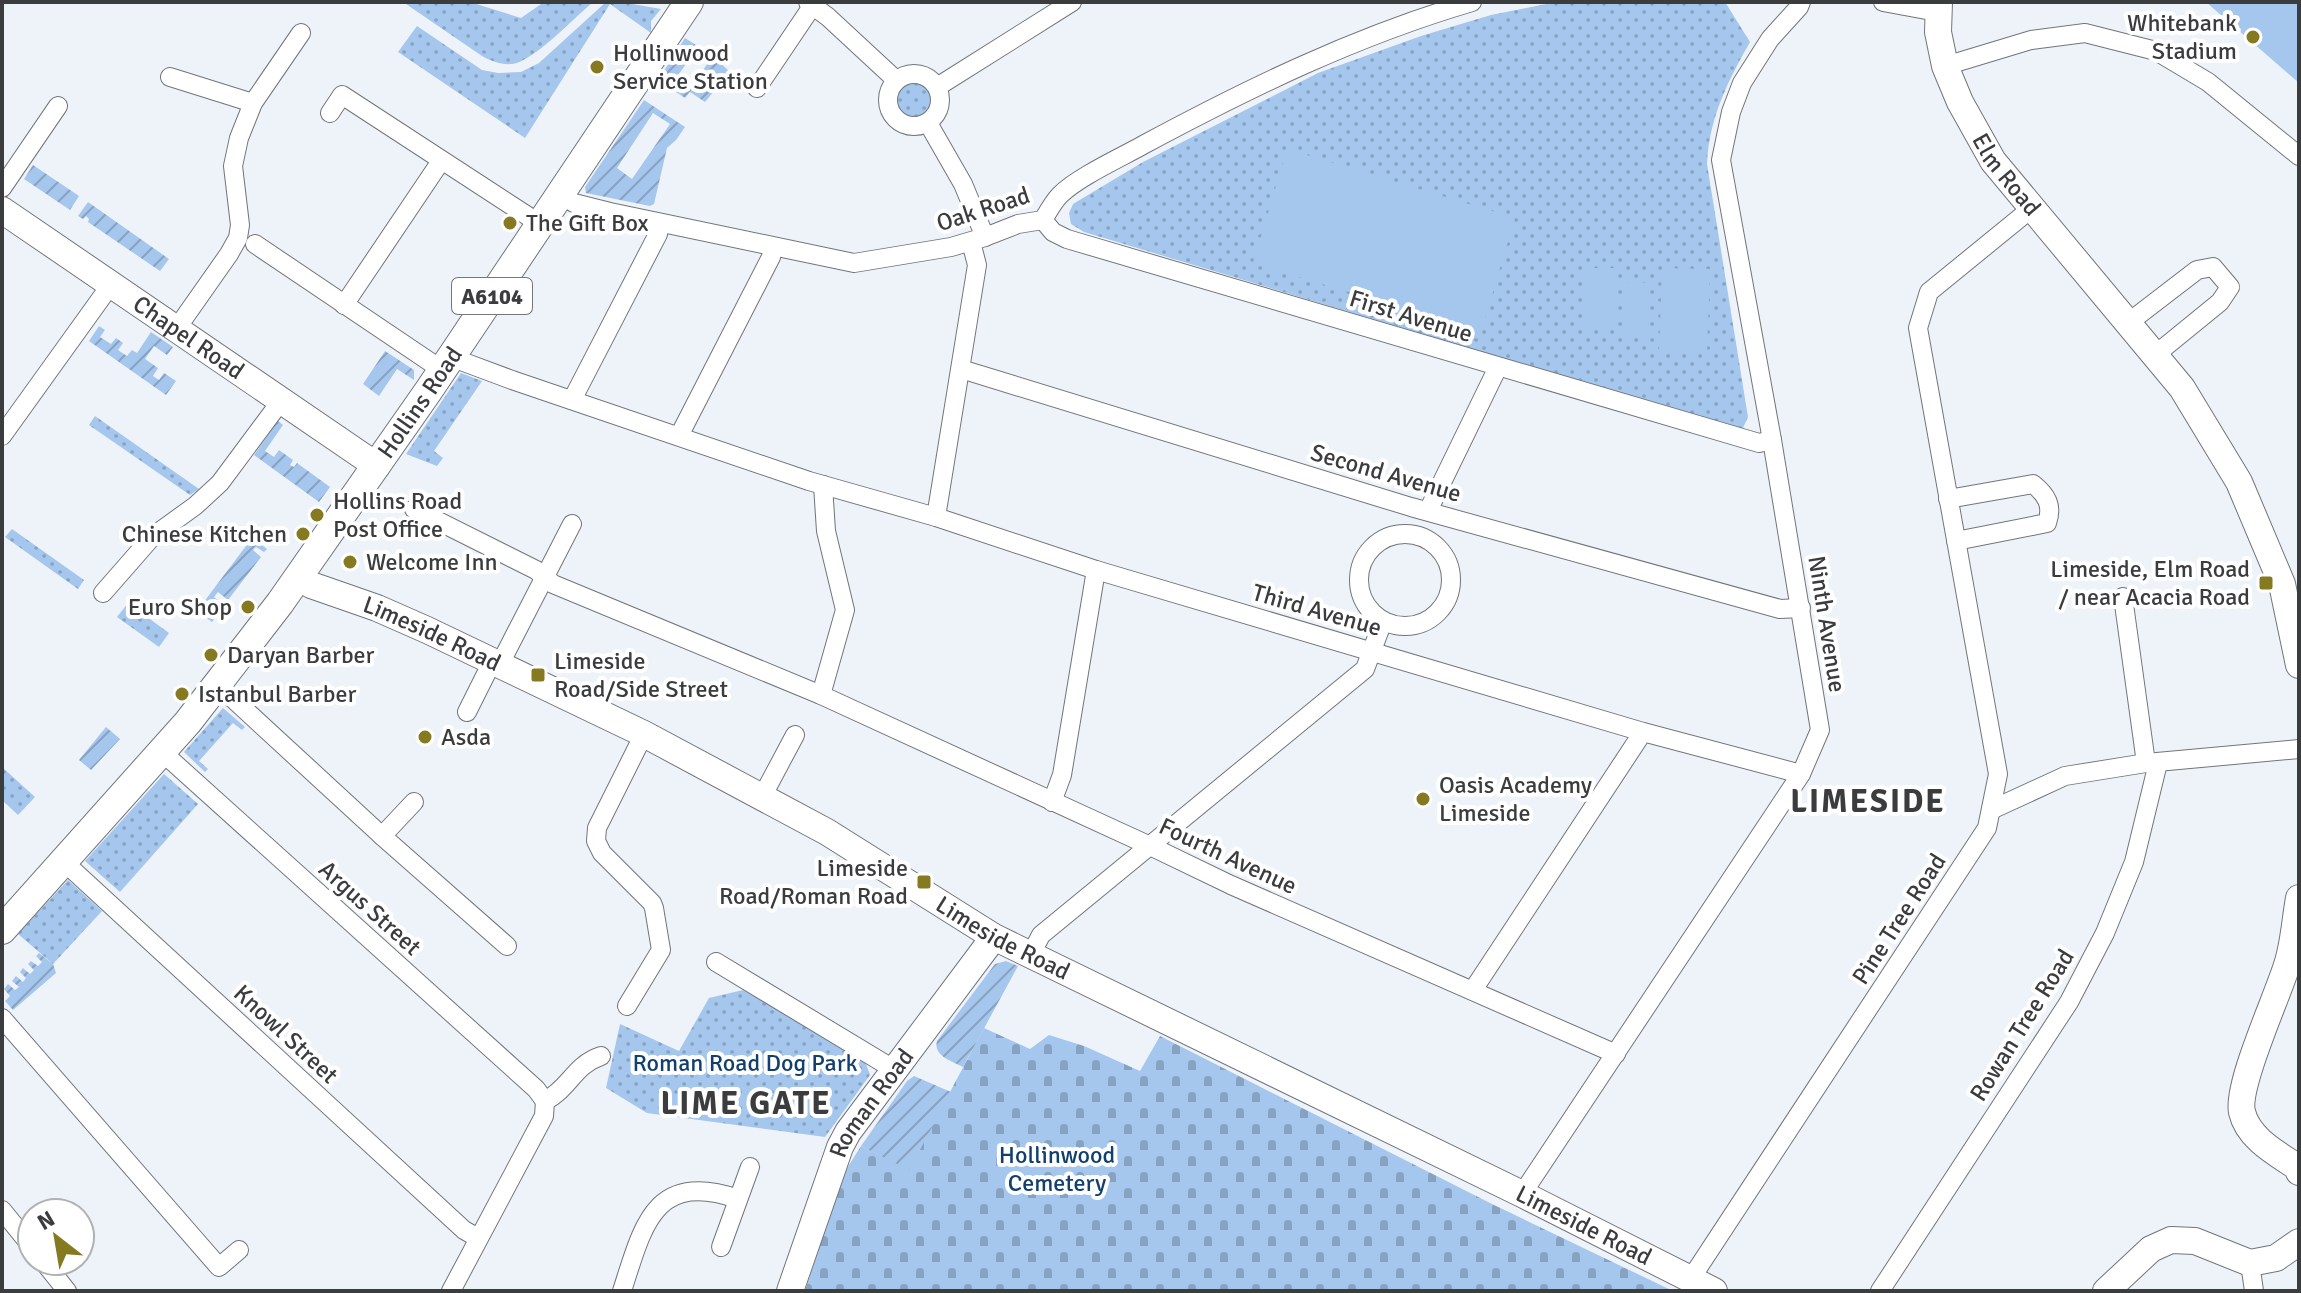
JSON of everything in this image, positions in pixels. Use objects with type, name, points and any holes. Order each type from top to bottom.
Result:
[{"type":"main road","name":"Hollins Road","points":[[2,930],[162,752],[218,685],[300,577],[689,2]]},
{"type":"street","points":[[937,87],[1072,2]]},
{"type":"street","name":"Oak Road","points":[[560,194],[574,203],[854,263],[978,239],[1018,224],[1043,220],[1062,193],[1090,175],[1206,111],[1290,70],[1368,36],[1472,2]]},
{"type":"street","name":"Ninth Avenue","points":[[1522,1194],[1801,774],[1820,730],[1721,160],[1731,112],[1742,83],[1770,39],[1801,2]]},
{"type":"street","points":[[1883,2],[1938,7]]},
{"type":"street","points":[[757,88],[812,3],[896,80]]},
{"type":"street","name":"Elm Road","points":[[1938,7],[1938,32],[1945,66],[1960,102],[1993,161],[2182,388],[2239,482],[2282,584],[2299,665]]},
{"type":"street","points":[[177,328],[238,238],[240,225],[233,166],[239,138],[253,103],[301,33]]},
{"type":"street","points":[[1945,66],[2031,40],[2085,33],[2156,51],[2208,82],[2299,156]]},
{"type":"street","points":[[918,74],[926,76],[937,87],[940,103],[928,123],[911,127],[895,119],[887,104],[887,95],[896,80],[918,74]]},
{"type":"street","points":[[170,77],[253,103]]},
{"type":"street","points":[[330,113],[342,95],[540,224]]},
{"type":"street","points":[[2,188],[58,106]]},
{"type":"street","points":[[928,123],[963,184],[978,239],[977,265],[936,517]]},
{"type":"street","points":[[344,305],[441,161]]},
{"type":"street","name":"Pine Tree Road","points":[[1690,1280],[1987,828],[1998,774],[1918,328],[1929,292],[2032,208]]},
{"type":"street","name":"Chapel Road","points":[[2,210],[377,466]]},
{"type":"street","name":"First Avenue","points":[[1043,220],[1053,232],[1067,239],[1759,443],[1772,440]]},
{"type":"street","points":[[572,400],[658,234],[660,223]]},
{"type":"street","name":"Third Avenue","points":[[255,244],[344,305],[447,362],[461,361],[823,485],[936,517],[1096,570],[1643,732],[1801,774]]},
{"type":"street","points":[[679,436],[771,257],[773,247]]},
{"type":"street","points":[[2128,323],[2197,270],[2213,267],[2230,287],[2220,302],[2155,355]]},
{"type":"street","points":[[2,436],[112,283]]},
{"type":"street","points":[[1399,534],[1420,509],[1498,367]]},
{"type":"street","name":"Second Avenue","points":[[961,369],[1447,517],[1780,609],[1801,608]]},
{"type":"street","points":[[103,593],[152,537],[197,505],[220,483],[281,401]]},
{"type":"street","points":[[1948,499],[2033,484],[2045,493],[2051,512],[2047,523],[1956,541]]},
{"type":"street","points":[[821,695],[845,610],[826,531],[823,485]]},
{"type":"street","name":"Fourth Avenue","points":[[414,509],[536,570],[553,584],[821,695],[1231,885],[1616,1054]]},
{"type":"street","points":[[1434,544],[1447,517]]},
{"type":"street","points":[[467,712],[487,672],[503,658],[572,524]]},
{"type":"street","points":[[1399,534],[1420,536],[1434,544],[1445,556],[1450,572],[1451,588],[1443,607],[1417,625],[1383,621],[1372,613],[1363,600],[1359,584],[1359,571],[1372,547],[1399,534]]},
{"type":"street","points":[[1052,802],[1062,775],[1096,570]]},
{"type":"street","name":"Limeside Road","points":[[300,577],[311,585],[377,608],[427,630],[644,734],[827,832],[994,937],[1030,956],[1522,1194],[1714,1291]]},
{"type":"street","points":[[2123,597],[2152,763]]},
{"type":"street","points":[[1030,956],[1041,935],[1365,669],[1383,621]]},
{"type":"street","points":[[1401,660],[1407,626]]},
{"type":"street","points":[[218,685],[507,946]]},
{"type":"street","points":[[1473,990],[1643,732]]},
{"type":"street","points":[[627,1006],[661,950],[654,908],[602,853],[596,841],[597,828],[644,734]]},
{"type":"street","points":[[762,797],[795,735]]},
{"type":"street","points":[[1991,810],[2065,776],[2152,763],[2299,749]]},
{"type":"street","name":"Argus Street","points":[[162,752],[536,1089],[545,1101]]},
{"type":"street","name":"Rowan Tree Road","points":[[1880,1291],[2076,989],[2105,933],[2134,862],[2152,763]]},
{"type":"street","points":[[382,836],[414,802]]},
{"type":"street","name":"Knowl Street","points":[[63,861],[464,1230],[478,1238]]},
{"type":"street","points":[[2298,1168],[2251,1132],[2242,1114],[2241,1104],[2251,1063],[2289,962],[2299,898]]},
{"type":"street","name":"Roman Road","points":[[790,1291],[848,1132],[994,937]]},
{"type":"street","points":[[716,962],[895,1070]]},
{"type":"street","points":[[2,1018],[219,1267],[239,1250]]},
{"type":"street","points":[[451,1291],[544,1116],[545,1101],[558,1094],[589,1060],[601,1056]]},
{"type":"street","points":[[721,1247],[750,1167]]},
{"type":"street","points":[[622,1291],[644,1229],[651,1214],[662,1203],[691,1191],[720,1192],[738,1199]]},
{"type":"street","points":[[2,1210],[16,1227]]},
{"type":"street","points":[[2106,1291],[2151,1249],[2171,1240],[2195,1241],[2250,1263],[2276,1258],[2299,1242]]},
{"type":"street","points":[[2250,1263],[2254,1291]]},
{"type":"green space","points":[[403,2],[470,2],[521,18],[544,2],[593,2],[531,56],[508,64],[482,56]]},
{"type":"green space","points":[[606,2],[661,9],[651,21],[651,33],[610,4],[525,138],[398,52],[417,26],[482,70],[521,72],[539,63]]},
{"type":"green space","points":[[1556,2],[1725,2],[1750,42],[1721,100],[1711,131],[1707,164],[1748,417],[1742,430],[1084,232],[1071,224],[1069,213],[1073,204],[1143,162],[1318,73],[1491,15]]},
{"type":"green space","points":[[2206,2],[2299,2],[2299,83]]},
{"type":"green space","points":[[685,38],[713,56],[730,72],[705,102],[690,92],[685,98],[658,80]],"holes":[[[693,54],[707,64],[698,78],[702,80],[699,86],[694,84],[689,91],[674,81]]]},
{"type":"green space","points":[[914,81],[927,87],[933,100],[927,113],[914,119],[901,113],[895,100],[901,87]]},
{"type":"green space","points":[[644,100],[685,127],[667,148],[654,204],[650,206],[586,193],[585,187]],"holes":[[[653,113],[670,124],[632,179],[617,168]]]},
{"type":"green space","points":[[1287,149],[1515,218],[1481,332],[1253,263]]},
{"type":"green space","points":[[33,165],[79,196],[70,210],[24,179]]},
{"type":"green space","points":[[88,202],[169,259],[160,271],[88,222],[86,216],[83,219],[78,216]]},
{"type":"green space","points":[[1583,268],[1614,268],[1614,328],[1583,328]]},
{"type":"green space","points":[[1662,268],[1710,269],[1707,353],[1659,352]]},
{"type":"green space","points":[[1624,282],[1649,283],[1648,338],[1622,338]]},
{"type":"green space","points":[[99,326],[105,330],[100,337],[111,344],[116,338],[123,343],[118,350],[127,356],[132,350],[137,353],[151,332],[173,347],[167,355],[154,346],[145,359],[158,368],[153,376],[159,380],[164,373],[176,381],[166,395],[89,341]]},
{"type":"green space","points":[[385,351],[414,370],[414,380],[397,369],[379,396],[363,384]]},
{"type":"green space","points":[[461,373],[482,381],[434,451],[443,458],[437,466],[406,454]]},
{"type":"green space","points":[[95,416],[199,489],[190,495],[89,425]]},
{"type":"green space","points":[[278,421],[283,425],[265,451],[274,457],[279,450],[293,460],[290,465],[294,467],[297,463],[330,487],[319,502],[254,455]]},
{"type":"green space","points":[[12,529],[84,580],[78,589],[5,537]]},
{"type":"green space","points":[[252,538],[267,549],[264,552],[256,547],[253,550],[261,557],[228,600],[218,592],[214,597],[224,605],[212,622],[197,611]]},
{"type":"green space","points":[[128,603],[169,633],[159,647],[117,617]]},
{"type":"green space","points":[[223,708],[245,727],[242,730],[233,723],[199,761],[208,769],[205,772],[184,752]]},
{"type":"green space","points":[[106,727],[120,739],[91,770],[79,760]]},
{"type":"green space","points":[[2,767],[35,797],[18,815],[2,800]]},
{"type":"green space","points":[[164,774],[198,804],[120,892],[85,861]]},
{"type":"green space","points":[[68,880],[102,911],[53,964],[18,934]]},
{"type":"green space","points":[[39,953],[53,964],[56,973],[13,1010],[5,1001],[10,996],[4,989],[8,984],[15,990],[19,987],[12,981],[16,976],[23,982],[26,978],[20,972],[23,968],[30,974],[34,970],[28,964],[31,961],[38,966],[42,962],[36,956]]},
{"type":"green space","points":[[1006,961],[1018,966],[963,1067],[938,1051],[937,1041],[995,964]]},
{"type":"green space","name":"Roman Road Dog Park","points":[[743,990],[865,1061],[870,1075],[825,1137],[647,1113],[606,1088],[620,1024],[679,1051],[709,998]]},
{"type":"green space","name":"Hollinwood Cemetery","points":[[984,1028],[1030,1049],[1049,1035],[1084,1046],[1140,1071],[1160,1036],[1494,1205],[1673,1291],[805,1291],[844,1173],[861,1146],[909,1169]]},
{"type":"green space","points":[[914,1076],[951,1092],[909,1170],[861,1146],[907,1081]]},
{"type":"place","name":"Whitebank Stadium","points":[[2253,37]]},
{"type":"place","name":"Hollinwood Service Station","points":[[597,67]]},
{"type":"place","name":"The Gift Box","points":[[510,223]]},
{"type":"place","name":"Hollins Road Post Office","points":[[317,515]]},
{"type":"place","name":"Chinese Kitchen","points":[[303,534]]},
{"type":"place","name":"Welcome Inn","points":[[350,562]]},
{"type":"place","name":"Limeside, Elm Road / near Acacia Road","points":[[2266,583]]},
{"type":"place","name":"Euro Shop","points":[[248,607]]},
{"type":"place","name":"Daryan Barber","points":[[211,655]]},
{"type":"place","name":"Limeside Road/Side Street","points":[[538,675]]},
{"type":"place","name":"Istanbul Barber","points":[[182,694]]},
{"type":"place","name":"Asda","points":[[425,737]]},
{"type":"place","name":"Oasis Academy Limeside","points":[[1423,799]]},
{"type":"place","name":"Limeside Road/Roman Road","points":[[924,882]]},
{"type":"district","name":"LIMESIDE","points":[[1868,801]]},
{"type":"district","name":"LIME GATE","points":[[746,1103]]}]
